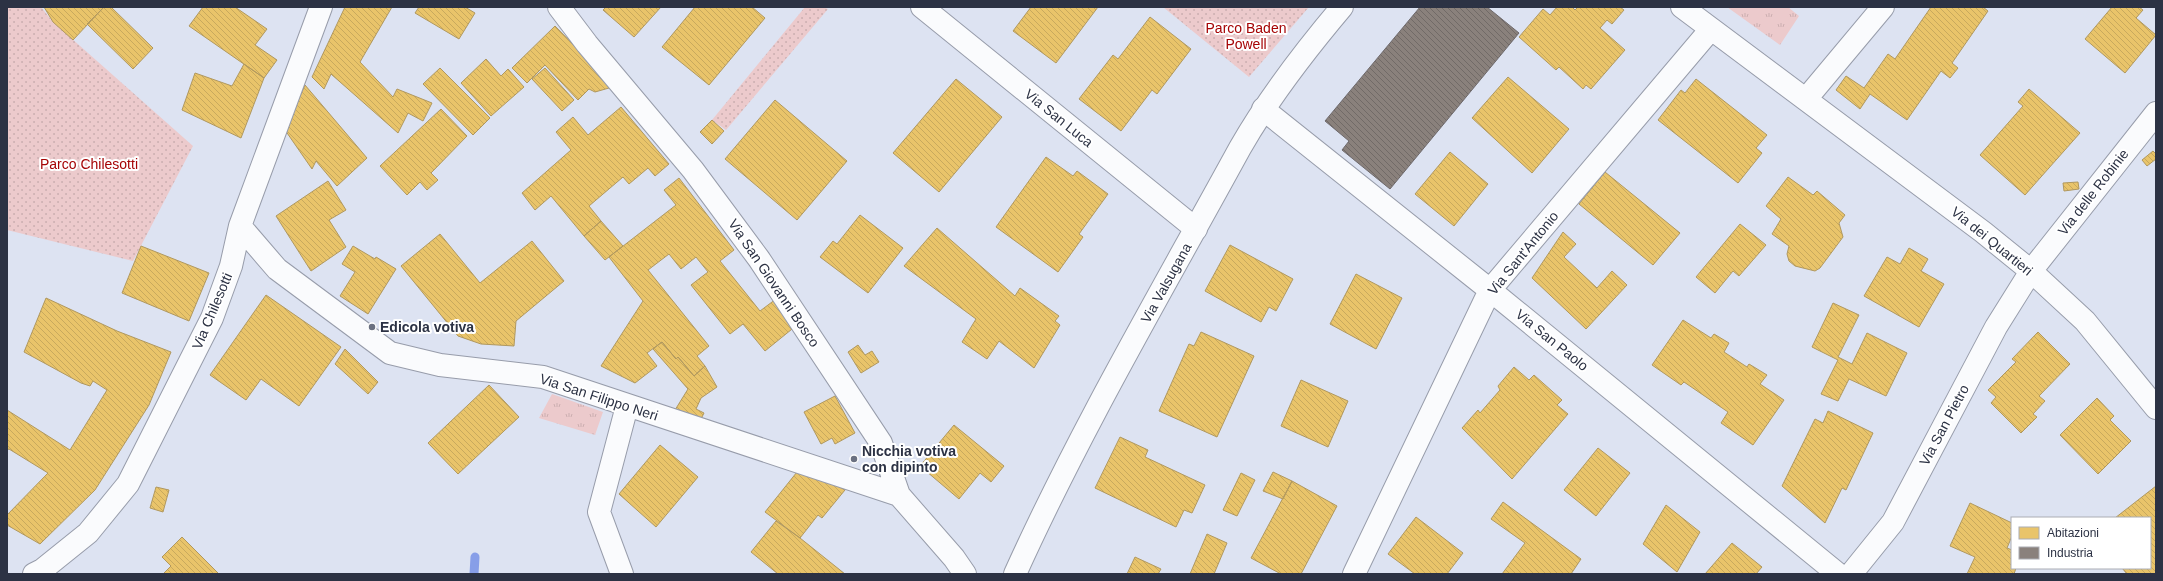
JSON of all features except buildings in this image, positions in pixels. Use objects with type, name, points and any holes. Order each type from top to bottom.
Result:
[{"type":"street","name":"Via Chilesotti","points":[[34,574],[42,570],[88,532],[128,484],[212,318],[231,266],[240,226],[321,7]]},
{"type":"street","name":"Via San Giovanni Bosco","points":[[559,7],[587,44],[693,170],[759,258],[881,443],[899,495],[954,558],[965,574]]},
{"type":"street","name":"Via San Luca","points":[[922,7],[1196,229]]},
{"type":"street","name":"Via Valsugana","points":[[1015,574],[1042,515],[1070,460],[1263,109],[1302,55],[1342,7]]},
{"type":"street","name":"Via dei Quartieri","points":[[1682,7],[1983,232],[2031,271],[2085,321],[2156,408]]},
{"type":"street","points":[[1806,99],[1883,7]]},
{"type":"street","name":"Via Sant'Antonio","points":[[1354,574],[1490,290],[1711,29]]},
{"type":"street","name":"Via San Paolo","points":[[1263,109],[1490,290],[1838,574]]},
{"type":"street","name":"Via delle Robinie","points":[[2031,271],[2156,113]]},
{"type":"street","name":"Via San Filippo Neri","points":[[240,226],[277,268],[390,353],[440,365],[543,377],[627,406],[872,484],[899,495]]},
{"type":"street","name":"Via San Pietro","points":[[1852,574],[1893,522],[1996,327],[2031,271]]},
{"type":"street","points":[[622,574],[599,512],[627,406]]},
{"type":"green space","name":"Parco Chilesotti","points":[[7,7],[41,7],[53,22],[193,146],[133,261],[7,230]]},
{"type":"green space","points":[[805,7],[823,7],[828,9],[726,130],[712,120]]},
{"type":"green space","name":"Parco Baden Powell","points":[[1163,7],[1309,7],[1249,77]]},
{"type":"green space","points":[[1727,7],[1788,7],[1799,16],[1780,45]]},
{"type":"green space","points":[[552,394],[603,412],[595,435],[539,418]]},
{"type":"waterway","points":[[474,574],[475,557]]},
{"type":"place","name":"Edicola votiva","points":[[372,327]]},
{"type":"place","name":"Nicchia votiva con dipinto","points":[[854,459]]}]
